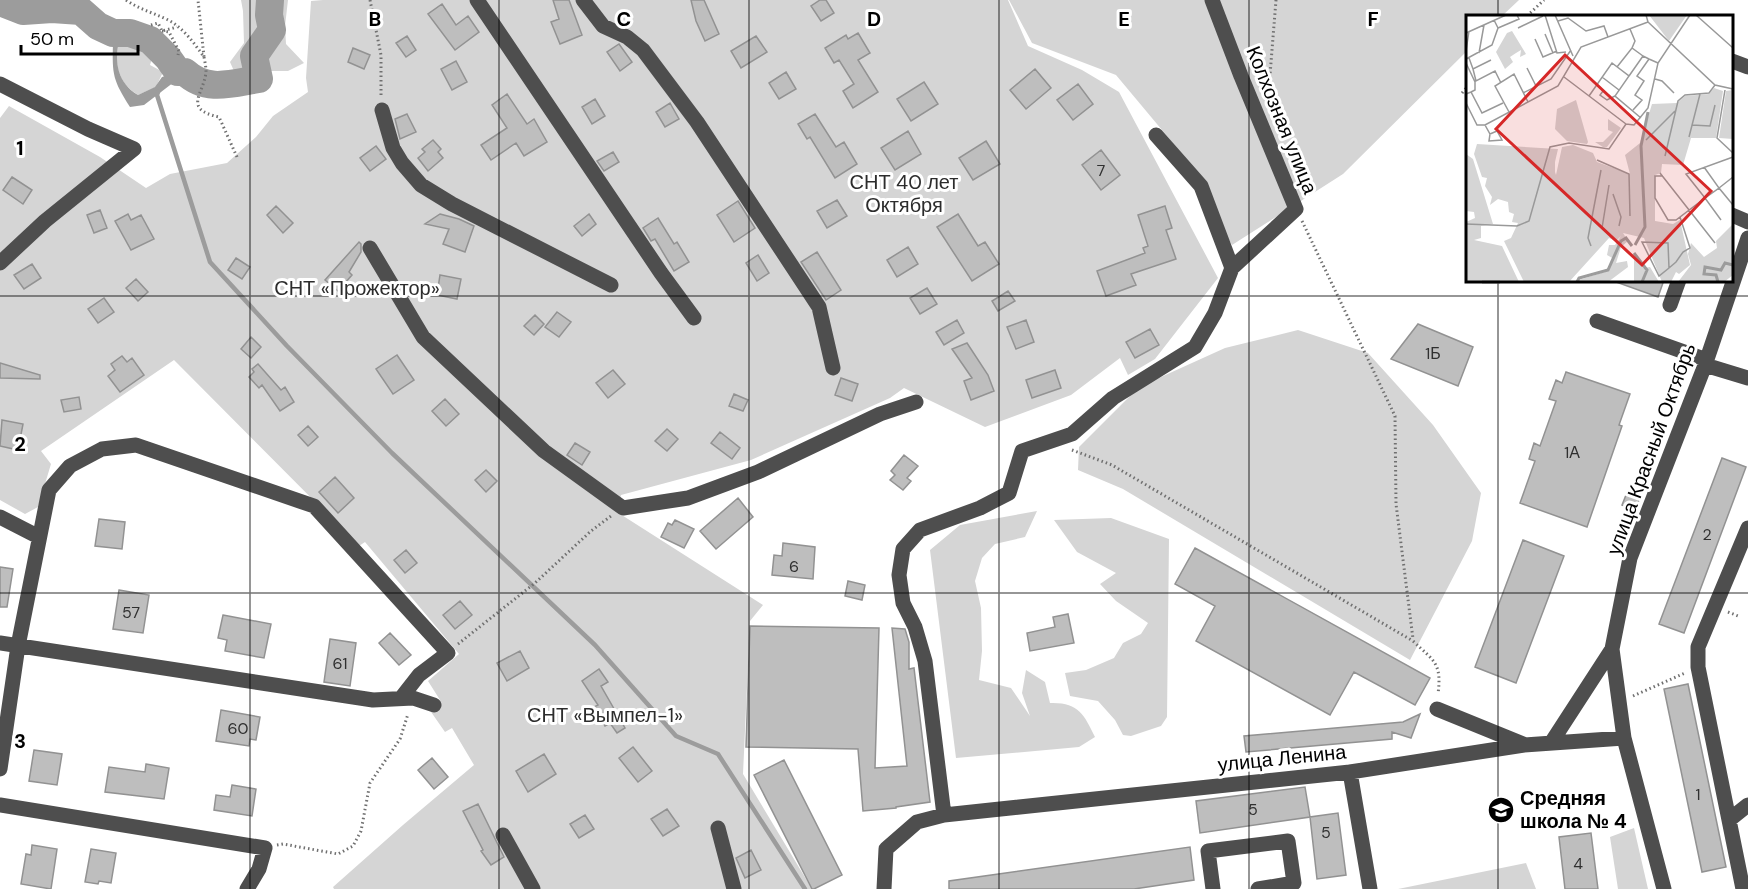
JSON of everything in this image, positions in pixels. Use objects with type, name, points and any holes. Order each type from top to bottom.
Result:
[{"type":"street","points":[[477,0],[661,273],[694,318]]},
{"type":"street","points":[[583,0],[603,26],[627,37],[643,50],[697,122],[819,307],[833,368]]},
{"type":"street","name":"Колхозная улица","points":[[1212,0],[1296,208],[1232,268]]},
{"type":"street","points":[[1733,62],[1748,67]]},
{"type":"street","points":[[0,84],[88,129],[134,149],[45,221],[0,263]]},
{"type":"street","points":[[381,110],[393,148],[402,163],[421,185],[452,204],[611,285]]},
{"type":"street","points":[[944,815],[926,661],[915,627],[903,603],[900,575],[903,549],[920,530],[980,508],[1009,493],[1022,451],[1072,434],[1113,398],[1195,347],[1215,313],[1232,268],[1201,186],[1156,135]]},
{"type":"street","points":[[1733,217],[1748,222]]},
{"type":"street","name":"улица Красный Октябрь","points":[[1664,889],[1624,738],[1612,648],[1630,558],[1706,363],[1748,238]]},
{"type":"street","points":[[370,248],[423,337],[544,451],[622,508],[688,498],[758,472],[880,414],[916,402]]},
{"type":"street","points":[[1670,305],[1678,282]]},
{"type":"street","points":[[1597,321],[1748,378]]},
{"type":"street","points":[[0,768],[18,646],[50,489],[70,466],[102,449],[136,445],[314,506],[448,653],[419,675],[407,698]]},
{"type":"street","points":[[0,517],[39,537]]},
{"type":"street","points":[[1743,889],[1698,667],[1698,647],[1748,528]]},
{"type":"street","points":[[0,643],[374,700],[407,698],[434,705]]},
{"type":"street","points":[[1551,743],[1612,648]]},
{"type":"street","points":[[1437,709],[1524,745]]},
{"type":"street","name":"улица Ленина","points":[[884,889],[886,849],[917,822],[944,815],[1350,772],[1524,745],[1624,738]]},
{"type":"street","points":[[1350,772],[1370,889]]},
{"type":"street","points":[[0,805],[265,848],[259,869],[247,889]]},
{"type":"street","points":[[1729,820],[1748,805]]},
{"type":"street","points":[[718,828],[734,889]]},
{"type":"street","points":[[502,835],[533,889]]},
{"type":"street","points":[[1213,889],[1208,851],[1288,841],[1294,883],[1258,889]]},
{"type":"path","points":[[126,0],[140,10],[168,20],[193,41],[204,57]]},
{"type":"path","points":[[198,0],[206,69],[197,97],[199,107],[208,115],[219,117],[237,157]]},
{"type":"path","points":[[370,0],[381,55],[381,110]]},
{"type":"path","points":[[1268,100],[1276,0]]},
{"type":"path","points":[[1528,15],[1544,0]]},
{"type":"path","points":[[151,25],[158,23],[162,31]]},
{"type":"path","points":[[162,31],[177,27]]},
{"type":"path","points":[[162,31],[169,32],[180,51],[178,55]]},
{"type":"path","points":[[1462,93],[1466,87]]},
{"type":"path","points":[[1296,208],[1395,416],[1395,504],[1413,641]]},
{"type":"path","points":[[1066,448],[1112,465],[1413,641],[1435,662],[1440,675],[1437,709]]},
{"type":"path","points":[[448,653],[535,582],[591,531],[622,508]]},
{"type":"path","points":[[1618,703],[1698,667]]},
{"type":"path","points":[[265,848],[283,844],[338,854],[353,846],[361,831],[370,783],[400,739],[407,698]]},
{"type":"green space","points":[[241,0],[288,0],[285,26],[286,44],[304,63],[288,71],[258,71],[243,75],[234,71],[230,62],[244,43]]},
{"type":"green space","points":[[1008,0],[1028,46],[1082,70],[1119,92],[1218,278],[1155,359],[1128,375],[1120,358],[1071,395],[985,427],[904,388],[890,398],[751,460],[621,495],[617,512],[763,605],[750,621],[743,774],[812,889],[334,889],[333,887],[403,825],[474,765],[452,728],[445,732],[429,709],[440,700],[428,681],[459,654],[365,542],[359,546],[174,360],[41,451],[51,464],[38,507],[25,514],[0,500],[0,118],[9,106],[100,157],[146,188],[170,174],[227,163],[256,137],[273,116],[308,92],[306,78],[311,1]]},
{"type":"green space","points":[[1009,0],[1519,0],[1503,15],[1466,15],[1466,52],[1343,174],[1232,245],[1172,142],[1116,75],[1032,43]]},
{"type":"green space","points":[[134,38],[135,43],[154,52],[150,65],[163,72],[156,87],[138,95],[125,84],[117,64],[119,41]]},
{"type":"green space","points":[[1298,330],[1368,353],[1433,425],[1481,493],[1472,541],[1410,660],[1123,489],[1078,470],[1079,447],[1139,387],[1225,348]]},
{"type":"green space","points":[[1037,511],[1025,537],[995,544],[982,558],[975,581],[981,608],[982,651],[979,680],[1011,688],[1030,716],[1022,693],[1026,670],[1045,682],[1050,703],[1060,703],[1079,711],[1095,737],[1079,747],[956,758],[930,550],[960,525]]},
{"type":"green space","points":[[1111,518],[1169,539],[1167,717],[1161,726],[1131,736],[1123,735],[1115,720],[1098,701],[1070,696],[1065,673],[1086,670],[1114,658],[1123,643],[1141,634],[1148,623],[1116,601],[1100,584],[1116,573],[1077,552],[1054,520]]},
{"type":"green space","points":[[1634,828],[1648,889],[1618,889],[1610,837]]},
{"type":"green space","points":[[1526,863],[1536,889],[1398,889]]},
{"type":"shaded area","points":[[98,26],[126,27],[146,32],[163,45],[179,68],[187,71],[194,80],[186,83],[178,79],[144,105],[130,107],[115,77],[113,43],[103,38]],"holes":[[[134,38],[135,43],[157,53],[173,68],[171,74],[162,77],[155,87],[138,95],[126,85],[122,78],[117,57],[119,41]]]},
{"type":"building","points":[[553,0],[569,0],[582,35],[560,44],[551,22],[559,19]]},
{"type":"building","points":[[691,0],[704,0],[719,34],[705,41],[696,21]]},
{"type":"building","points":[[820,0],[826,0],[834,13],[821,21],[811,6]]},
{"type":"building","points":[[442,4],[456,25],[468,16],[479,32],[455,50],[428,14]]},
{"type":"building","points":[[858,33],[870,53],[858,60],[878,92],[853,108],[843,91],[854,84],[839,60],[834,63],[825,48],[846,35],[848,39]]},
{"type":"building","points":[[407,36],[416,50],[406,57],[396,43]]},
{"type":"building","points":[[756,36],[767,52],[741,68],[731,51]]},
{"type":"building","points":[[619,44],[632,62],[620,71],[607,52]]},
{"type":"building","points":[[353,48],[370,55],[364,69],[348,62]]},
{"type":"building","points":[[456,61],[467,82],[452,90],[441,69]]},
{"type":"building","points":[[1035,69],[1051,88],[1026,109],[1010,90]]},
{"type":"building","points":[[786,72],[796,89],[779,99],[769,83]]},
{"type":"building","points":[[924,82],[938,104],[911,121],[897,99]]},
{"type":"building","points":[[1078,84],[1093,104],[1073,120],[1057,100]]},
{"type":"building","points":[[507,94],[527,124],[534,119],[547,142],[524,156],[516,143],[491,160],[481,145],[507,128],[492,105]]},
{"type":"building","points":[[595,99],[605,116],[592,124],[582,107]]},
{"type":"building","points":[[670,103],[679,119],[665,127],[656,112]]},
{"type":"building","points":[[407,114],[416,132],[400,139],[395,119]]},
{"type":"building","points":[[815,114],[836,147],[844,142],[857,164],[835,178],[810,137],[807,139],[798,124]]},
{"type":"building","points":[[908,131],[921,154],[895,170],[881,148]]},
{"type":"building","points":[[433,140],[441,149],[438,152],[443,158],[428,171],[418,158],[425,152],[422,149]]},
{"type":"building","points":[[986,141],[1000,164],[973,180],[959,158]]},
{"type":"building","points":[[376,146],[386,159],[370,171],[360,158]]},
{"type":"building","points":[[1101,150],[1120,175],[1101,190],[1082,165]]},
{"type":"building","points":[[613,152],[619,162],[604,171],[597,161]]},
{"type":"building","points":[[12,177],[32,190],[23,204],[3,190]]},
{"type":"building","points":[[837,200],[847,216],[827,228],[817,211]]},
{"type":"building","points":[[738,201],[755,228],[734,242],[717,215]]},
{"type":"building","points":[[276,206],[293,223],[283,233],[267,215]]},
{"type":"building","points":[[1165,206],[1172,228],[1166,230],[1176,259],[1131,274],[1136,285],[1106,296],[1097,271],[1145,253],[1143,248],[1148,246],[1138,215]]},
{"type":"building","points":[[100,210],[107,228],[94,233],[87,215]]},
{"type":"building","points":[[128,214],[131,220],[141,215],[154,239],[131,250],[115,221]]},
{"type":"building","points":[[440,214],[474,226],[465,252],[443,244],[449,229],[425,224]]},
{"type":"building","points":[[589,214],[596,224],[582,236],[574,226]]},
{"type":"building","points":[[958,214],[978,246],[985,242],[999,264],[972,281],[937,227]]},
{"type":"building","points":[[658,218],[674,244],[677,242],[689,262],[674,271],[655,239],[651,241],[643,228]]},
{"type":"building","points":[[359,242],[361,252],[349,272],[352,275],[338,291],[325,280]]},
{"type":"building","points":[[908,247],[918,264],[897,277],[887,260]]},
{"type":"building","points":[[817,252],[841,290],[826,300],[801,262]]},
{"type":"building","points":[[758,255],[769,273],[757,281],[746,263]]},
{"type":"building","points":[[236,258],[250,267],[242,279],[228,270]]},
{"type":"building","points":[[32,264],[41,278],[24,289],[14,275]]},
{"type":"building","points":[[440,275],[461,279],[457,299],[437,295]]},
{"type":"building","points":[[136,279],[148,292],[138,301],[126,288]]},
{"type":"building","points":[[1616,282],[1663,282],[1658,297]]},
{"type":"building","points":[[927,288],[937,304],[920,314],[910,298]]},
{"type":"building","points":[[1008,291],[1015,301],[998,311],[992,301]]},
{"type":"building","points":[[104,298],[114,312],[98,323],[88,309]]},
{"type":"building","points":[[557,312],[571,322],[559,337],[545,327]]},
{"type":"building","points":[[535,315],[544,324],[534,335],[524,326]]},
{"type":"building","points":[[957,320],[964,333],[944,345],[936,332]]},
{"type":"building","points":[[1026,320],[1034,342],[1016,349],[1007,327]]},
{"type":"building","points":[[1418,324],[1473,347],[1458,386],[1391,359]]},
{"type":"building","points":[[1150,329],[1159,345],[1135,358],[1126,342]]},
{"type":"building","points":[[251,337],[261,347],[251,358],[241,349]]},
{"type":"building","points":[[967,343],[988,375],[994,391],[971,400],[964,381],[972,378],[952,349]]},
{"type":"building","points":[[397,355],[414,380],[393,394],[376,369]]},
{"type":"building","points":[[122,356],[127,362],[132,358],[144,375],[120,392],[108,376],[115,370],[111,364]]},
{"type":"building","points":[[0,363],[40,375],[40,379],[0,378]]},
{"type":"building","points":[[258,364],[281,390],[285,387],[294,402],[280,411],[262,385],[259,388],[249,377],[254,372],[252,369]]},
{"type":"building","points":[[613,370],[625,384],[608,398],[596,383]]},
{"type":"building","points":[[1055,370],[1061,388],[1032,398],[1026,380]]},
{"type":"building","points":[[1566,372],[1630,394],[1619,425],[1622,426],[1587,527],[1520,503],[1535,461],[1529,459],[1534,443],[1540,446],[1556,401],[1549,399],[1556,380],[1562,383]]},
{"type":"building","points":[[841,378],[858,384],[852,401],[835,395]]},
{"type":"building","points":[[734,394],[748,400],[743,411],[729,406]]},
{"type":"building","points":[[79,397],[81,409],[64,412],[61,400]]},
{"type":"building","points":[[445,399],[459,414],[446,426],[432,411]]},
{"type":"building","points":[[2,420],[23,424],[18,450],[0,446]]},
{"type":"building","points":[[308,426],[318,437],[308,446],[298,435]]},
{"type":"building","points":[[667,429],[678,439],[667,451],[655,441]]},
{"type":"building","points":[[720,432],[740,448],[732,459],[711,443]]},
{"type":"building","points":[[575,443],[590,452],[582,465],[567,455]]},
{"type":"building","points":[[904,455],[918,466],[907,478],[911,481],[903,490],[890,480],[895,475],[891,471]]},
{"type":"building","points":[[1722,458],[1746,467],[1684,633],[1659,624]]},
{"type":"building","points":[[486,470],[497,481],[486,492],[475,480]]},
{"type":"building","points":[[335,477],[354,498],[338,513],[319,492]]},
{"type":"building","points":[[1628,490],[1641,495],[1635,510],[1622,505]]},
{"type":"building","points":[[738,498],[753,517],[716,549],[700,531]]},
{"type":"building","points":[[99,519],[125,522],[122,549],[95,546]]},
{"type":"building","points":[[675,520],[694,529],[684,548],[661,537],[668,523],[672,525]]},
{"type":"building","points":[[1523,540],[1564,556],[1516,683],[1475,667]]},
{"type":"building","points":[[783,543],[815,547],[813,579],[772,575],[774,555],[782,556]]},
{"type":"building","points":[[1195,548],[1430,678],[1415,705],[1354,672],[1330,715],[1196,641],[1215,606],[1175,584]]},
{"type":"building","points":[[406,550],[417,563],[405,573],[394,560]]},
{"type":"building","points":[[0,567],[13,569],[7,607],[0,607]]},
{"type":"building","points":[[848,581],[865,585],[862,600],[845,596]]},
{"type":"building","points":[[119,590],[149,595],[143,633],[113,629]]},
{"type":"building","points":[[460,601],[472,615],[455,629],[443,615]]},
{"type":"building","points":[[1068,614],[1074,643],[1030,651],[1027,633],[1055,627],[1053,617]]},
{"type":"building","points":[[223,615],[271,624],[264,658],[225,651],[227,640],[218,638]]},
{"type":"building","points":[[750,626],[879,628],[875,768],[907,766],[892,628],[905,629],[909,642],[909,669],[914,668],[930,802],[863,811],[858,749],[746,747]]},
{"type":"building","points":[[390,633],[411,655],[399,665],[379,643]]},
{"type":"building","points":[[330,639],[356,643],[350,686],[324,682]]},
{"type":"building","points":[[520,651],[529,668],[507,681],[497,663]]},
{"type":"building","points":[[599,669],[608,682],[601,686],[625,728],[617,733],[610,723],[605,726],[594,707],[598,705],[582,681]]},
{"type":"building","points":[[1688,684],[1726,867],[1702,872],[1664,689]]},
{"type":"building","points":[[221,710],[260,717],[256,740],[250,739],[249,746],[216,741]]},
{"type":"building","points":[[1420,714],[1411,738],[1392,732],[1392,739],[1246,752],[1244,736],[1403,722]]},
{"type":"building","points":[[633,747],[652,771],[638,782],[619,758]]},
{"type":"building","points":[[34,750],[62,754],[57,785],[29,781]]},
{"type":"building","points":[[544,754],[556,774],[528,792],[516,771]]},
{"type":"building","points":[[432,758],[448,777],[434,789],[418,770]]},
{"type":"building","points":[[784,760],[842,875],[814,889],[754,775]]},
{"type":"building","points":[[146,764],[169,768],[164,799],[105,792],[109,767],[145,772]]},
{"type":"building","points":[[232,785],[256,789],[252,816],[214,810],[216,795],[230,797]]},
{"type":"building","points":[[1305,787],[1310,817],[1200,833],[1196,801]]},
{"type":"building","points":[[478,804],[504,857],[491,865],[481,851],[483,850],[463,811]]},
{"type":"building","points":[[667,809],[679,826],[663,836],[651,819]]},
{"type":"building","points":[[1338,813],[1346,875],[1317,879],[1310,817]]},
{"type":"building","points":[[585,815],[594,829],[579,838],[570,824]]},
{"type":"building","points":[[1591,833],[1598,889],[1565,889],[1559,837]]},
{"type":"building","points":[[32,845],[57,849],[51,889],[21,884],[26,854],[31,855]]},
{"type":"building","points":[[1190,847],[1194,880],[1134,889],[949,889],[949,881]]},
{"type":"building","points":[[91,849],[116,853],[111,883],[85,882]]},
{"type":"building","points":[[751,850],[761,870],[745,878],[736,858]]},
{"type":"waterway","points":[[0,2],[23,11],[52,9],[81,11],[98,26],[113,33],[130,33],[150,40],[178,72],[185,72],[202,83],[220,85],[259,79],[254,56],[272,30],[269,15],[270,0]]},
{"type":"waterway","points":[[158,92],[157,95],[210,262],[287,346],[392,453],[595,645],[676,736],[718,754],[805,889]]},
{"type":"place","name":"Средняя школа № 4","points":[[1501,810]]},
{"type":"park label","name":"СНТ 40 лет Октября","points":[[904,194]]},
{"type":"park label","name":"СНТ «Прожектор»","points":[[357,288]]},
{"type":"park label","name":"СНТ «Вымпел-1»","points":[[605,715]]}]
